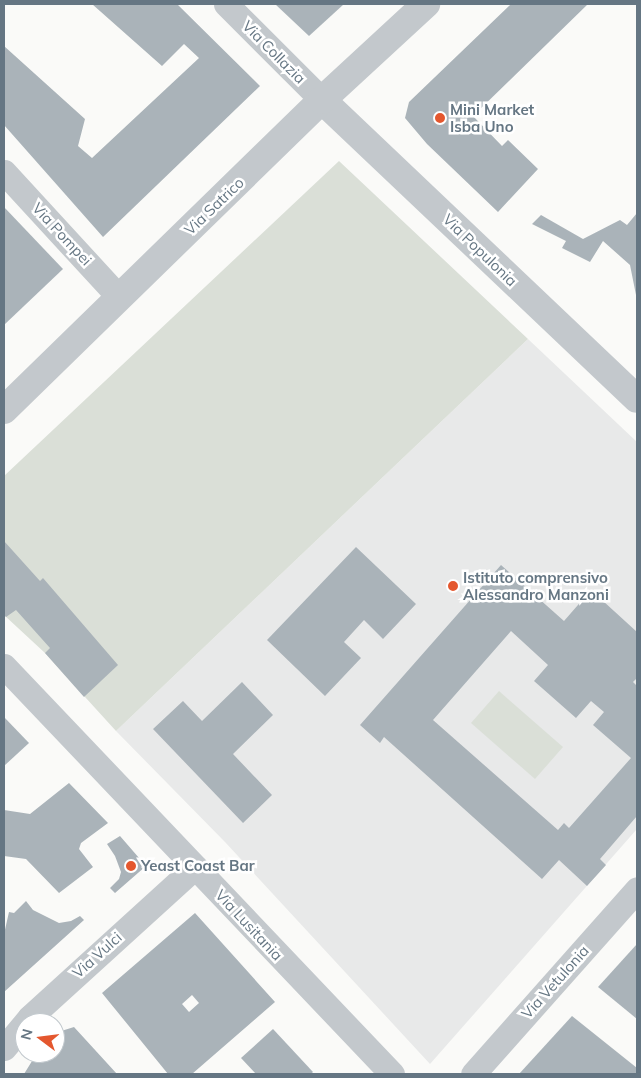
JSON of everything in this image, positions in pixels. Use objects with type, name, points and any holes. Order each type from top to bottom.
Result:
[{"type":"street","name":"Via Collazia","points":[[226,4],[322,100]]},
{"type":"street","name":"Via Satrico","points":[[4,410],[322,100],[426,4]]},
{"type":"street","name":"Via Populonia","points":[[322,100],[637,399]]},
{"type":"street","name":"Via Pompei","points":[[4,172],[119,298]]},
{"type":"street","name":"Via Lusitania","points":[[4,666],[392,1074]]},
{"type":"street","name":"Via Vulci","points":[[4,1048],[30,1017],[195,867]]},
{"type":"street","name":"Via Vetulonia","points":[[473,1074],[637,889]]},
{"type":"shaded area","points":[[339,161],[528,339],[116,731],[45,653],[4,615],[4,476]]},
{"type":"shaded area","name":"Istituto comprensivo Alessandro Manzoni","points":[[528,339],[637,442],[637,829],[430,1064],[225,842],[116,731]]},
{"type":"shaded area","points":[[499,691],[563,747],[535,779],[471,723]]},
{"type":"building","points":[[92,4],[177,4],[260,86],[103,237],[4,125],[4,46],[85,119],[78,146],[92,158],[199,58],[184,44],[162,66]]},
{"type":"building","points":[[275,4],[344,4],[309,36]]},
{"type":"building","points":[[511,4],[588,4],[473,116],[502,146],[508,140],[538,169],[498,212],[427,144],[405,118],[409,102]]},
{"type":"building","points":[[4,207],[63,269],[4,325]]},
{"type":"building","points":[[637,213],[637,300],[630,265],[603,241],[590,262],[562,248],[566,241],[532,224],[541,215],[583,239],[620,220],[627,225]]},
{"type":"building","points":[[4,541],[40,581],[43,578],[118,665],[84,697],[45,653],[50,648],[16,610],[6,617],[4,615]]},
{"type":"building","points":[[356,547],[416,604],[383,639],[364,620],[344,642],[361,658],[325,696],[267,640]]},
{"type":"building","points":[[501,565],[564,621],[591,590],[637,632],[637,678],[633,682],[637,686],[637,816],[600,859],[606,865],[587,886],[559,860],[542,879],[384,737],[380,743],[360,725]],"holes":[[[511,631],[548,665],[534,681],[576,718],[591,701],[604,712],[593,725],[631,758],[569,828],[564,823],[558,830],[433,720]]]},
{"type":"building","points":[[242,682],[273,715],[233,754],[272,795],[243,823],[153,729],[183,701],[202,721]]},
{"type":"building","points":[[4,717],[29,743],[4,766]]},
{"type":"building","points":[[69,783],[108,823],[81,843],[79,849],[93,867],[59,893],[26,859],[4,856],[4,810],[30,814]]},
{"type":"building","points":[[120,836],[146,866],[115,893],[110,888],[119,879],[121,872],[115,856],[107,844]]},
{"type":"building","points":[[26,901],[33,910],[59,923],[71,921],[80,916],[84,920],[4,992],[4,934],[9,912],[14,913]]},
{"type":"building","points":[[195,913],[275,1002],[192,1074],[168,1074],[102,993]],"holes":[[[192,995],[199,1003],[189,1012],[182,1004]]]},
{"type":"building","points":[[637,944],[637,1019],[598,987]]},
{"type":"building","points":[[572,1016],[637,1068],[637,1074],[519,1074]]},
{"type":"building","points":[[74,1027],[117,1074],[24,1074],[31,1063],[65,1063],[65,1030]]},
{"type":"building","points":[[273,1029],[313,1072],[311,1074],[256,1074],[241,1058]]},
{"type":"place","name":"Mini Market Isba Uno","points":[[440,118]]},
{"type":"place","name":"Istituto comprensivo Alessandro Manzoni","points":[[453,586]]},
{"type":"place","name":"Yeast Coast Bar","points":[[131,866]]}]
